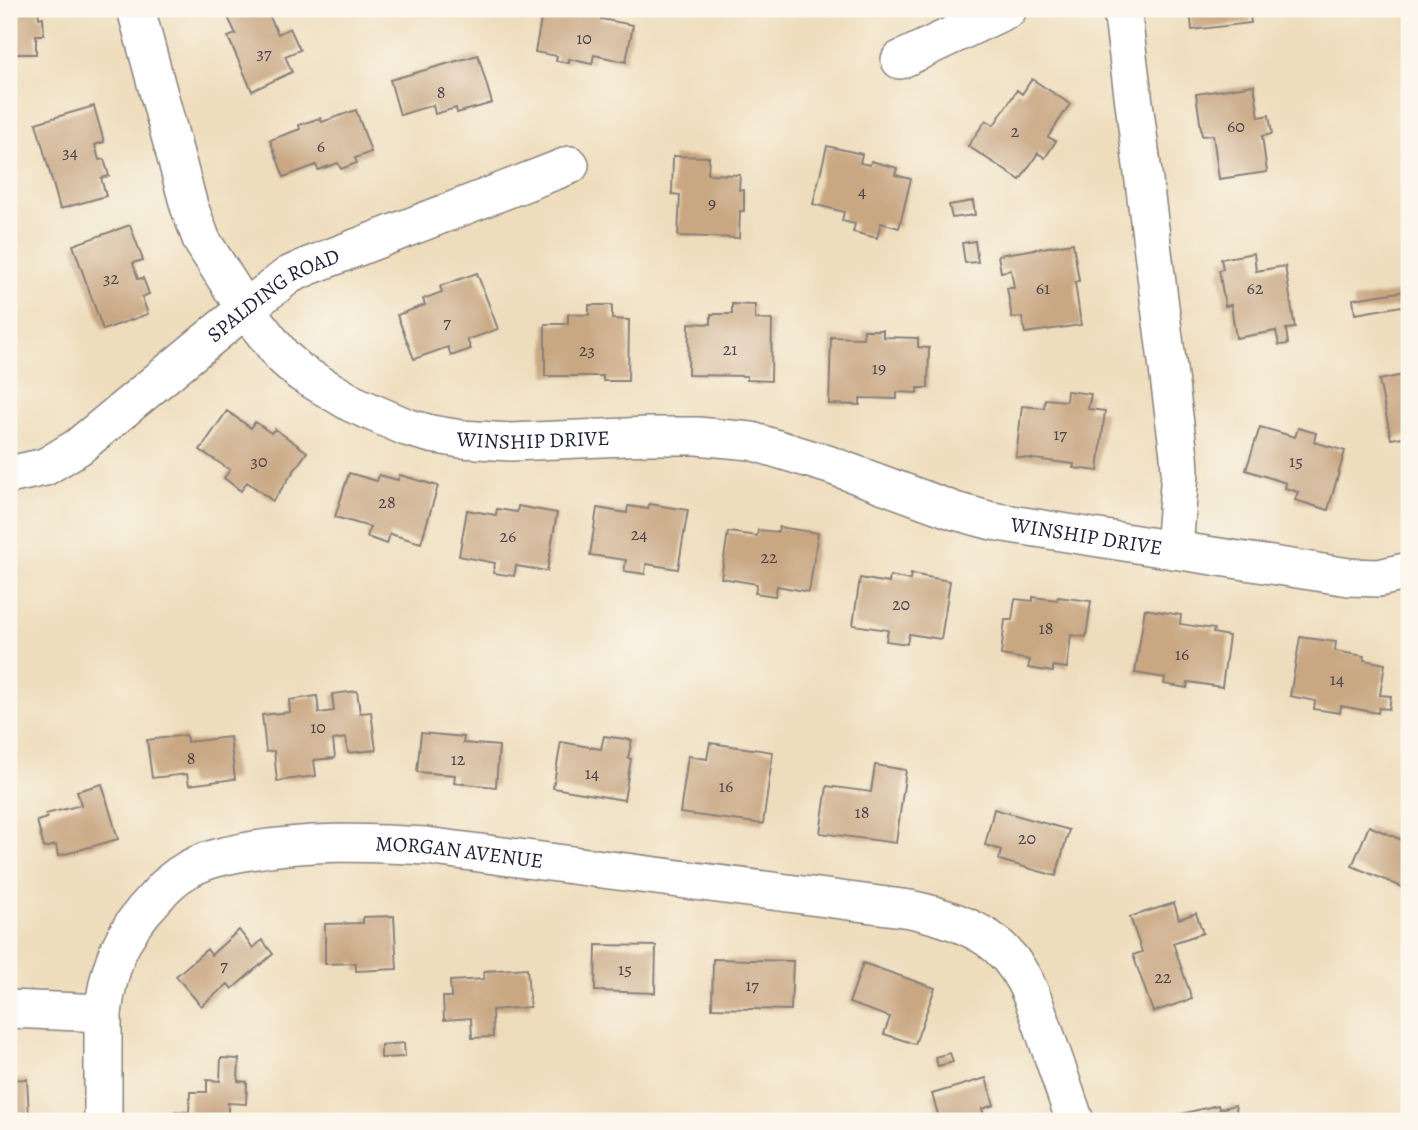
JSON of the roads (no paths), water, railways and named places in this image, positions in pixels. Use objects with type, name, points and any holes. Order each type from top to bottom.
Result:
[{"type":"street","name":"WINSHIP DRIVE","points":[[136,9],[194,223],[202,241],[245,309],[283,357],[301,373],[353,404],[383,418],[430,434],[461,439],[511,442],[697,436],[751,441],[830,465],[955,512],[992,521],[1349,577],[1380,578],[1409,571]]},
{"type":"street","points":[[900,60],[1008,9]]},
{"type":"street","name":"WINSHIP DRIVE","points":[[1122,9],[1180,455],[1174,550]]},
{"type":"street","name":"SPALDING ROAD","points":[[9,475],[45,467],[78,447],[289,275],[569,166]]},
{"type":"street","name":"MORGAN AVENUE","points":[[103,1121],[103,1013],[110,977],[122,943],[142,911],[168,883],[187,869],[230,854],[297,845],[352,842],[426,846],[910,909],[964,925],[991,940],[1020,972],[1029,989],[1075,1121]]},
{"type":"street","points":[[9,1009],[103,1013]]}]
